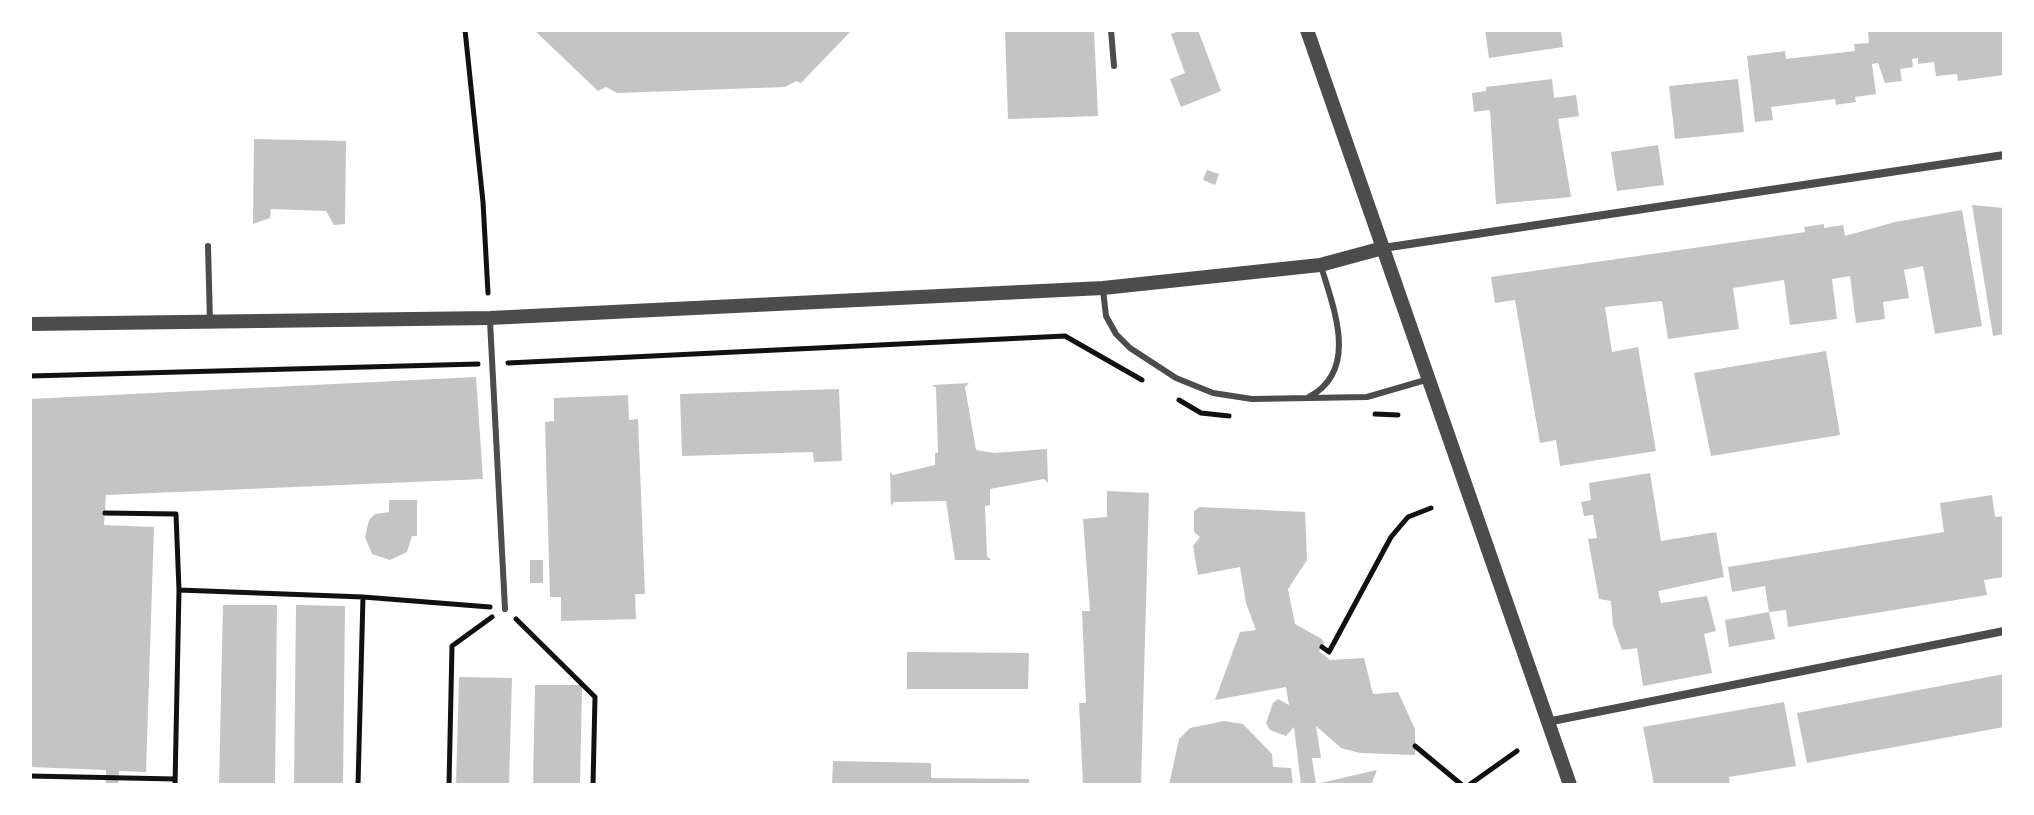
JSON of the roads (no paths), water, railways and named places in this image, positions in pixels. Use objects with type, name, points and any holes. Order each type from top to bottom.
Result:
[{"type":"street","points":[[1307,30],[1570,785]]},
{"type":"street","points":[[30,324],[490,318],[1103,288],[1320,265],[1383,248],[2004,155]]},
{"type":"street","points":[[1547,722],[2004,631]]},
{"type":"lane","points":[[1111,30],[1114,66]]},
{"type":"lane","points":[[208,246],[210,322]]},
{"type":"lane","points":[[1306,398],[1327,383],[1339,357],[1338,324],[1320,265]]},
{"type":"lane","points":[[1103,288],[1106,316],[1116,334],[1176,378],[1229,397],[1367,397],[1429,379]]},
{"type":"lane","points":[[490,318],[505,609]]}]
